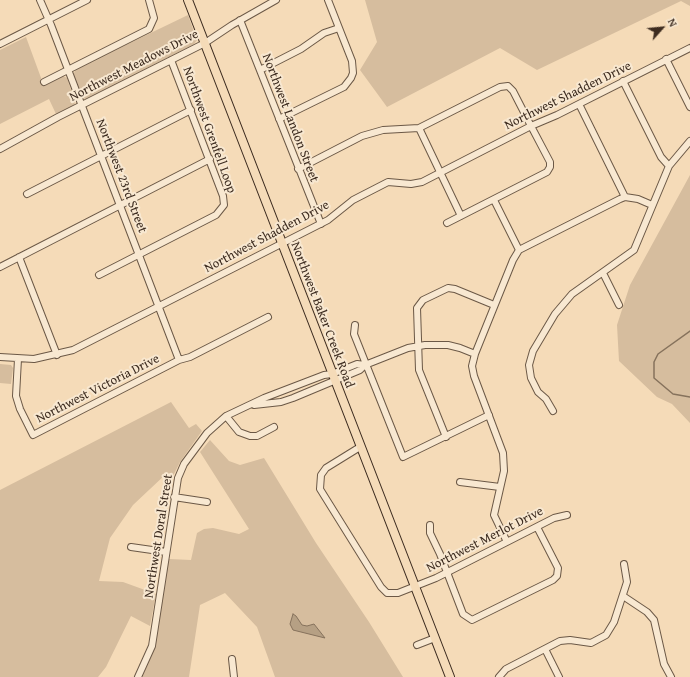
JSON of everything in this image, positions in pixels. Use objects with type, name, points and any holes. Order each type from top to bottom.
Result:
[{"type":"main road","name":"Northwest Baker Creek Road","points":[[188,0],[450,677]]},
{"type":"street","name":"Northwest 23rd Street","points":[[40,0],[49,18],[180,360]]},
{"type":"street","points":[[0,43],[87,0]]},
{"type":"street","points":[[44,82],[149,29],[154,18],[149,0]]},
{"type":"street","name":"Northwest Meadows Drive","points":[[0,149],[82,105],[205,43],[240,20],[276,0]]},
{"type":"street","points":[[279,119],[344,87],[352,75],[352,62],[328,0]]},
{"type":"street","name":"Northwest Landon Street","points":[[240,20],[321,224]]},
{"type":"street","points":[[260,70],[301,49],[324,33],[338,28]]},
{"type":"street","name":"Northwest Shadden Drive","points":[[0,357],[18,359],[57,355],[72,350],[333,218],[353,200],[388,182],[416,184],[690,48]]},
{"type":"street","points":[[666,59],[690,107]]},
{"type":"street","name":"Northwest Grenfell Loop","points":[[139,254],[216,215],[221,211],[224,204],[223,196],[210,159],[171,60]]},
{"type":"street","points":[[623,81],[661,157],[669,166]]},
{"type":"street","points":[[298,169],[362,136],[384,130],[419,128],[500,87],[508,86],[514,91],[550,162],[550,168],[547,172],[447,223]]},
{"type":"street","points":[[578,104],[624,197]]},
{"type":"street","points":[[27,194],[191,110]]},
{"type":"street","points":[[419,128],[461,216]]},
{"type":"street","points":[[553,411],[546,399],[538,392],[531,378],[529,365],[533,351],[563,303],[586,283],[603,273],[634,250],[669,166],[680,150],[690,141]]},
{"type":"street","points":[[0,267],[210,159]]},
{"type":"street","points":[[507,542],[494,514],[504,471],[503,453],[474,376],[472,366],[475,354],[494,305],[519,250],[624,197],[638,199],[652,205]]},
{"type":"street","points":[[494,200],[519,250]]},
{"type":"street","points":[[99,275],[139,254]]},
{"type":"street","points":[[20,257],[57,355]]},
{"type":"street","points":[[603,273],[619,305]]},
{"type":"street","points":[[446,437],[421,376],[416,312],[423,300],[448,288],[494,305]]},
{"type":"street","points":[[180,360],[190,357],[268,317]]},
{"type":"street","points":[[355,325],[354,334],[403,457],[489,415]]},
{"type":"street","points":[[333,377],[360,370],[365,364],[408,348],[418,346],[454,346],[475,354]]},
{"type":"street","name":"Northwest Victoria Drive","points":[[18,359],[16,396],[20,409],[33,435],[180,360]]},
{"type":"street","name":"Northwest Doral Street","points":[[138,677],[152,646],[174,497],[178,478],[184,464],[207,433],[226,416],[324,375],[333,377]]},
{"type":"street","name":"Northwest Doral Street","points":[[251,405],[281,402],[333,377]]},
{"type":"street","points":[[226,416],[239,432],[250,436],[257,436],[274,428]]},
{"type":"street","name":"Northwest Merlot Drive","points":[[360,447],[323,472],[319,484],[322,493],[381,587],[387,592],[393,594],[447,573],[554,518],[566,515]]},
{"type":"street","points":[[460,482],[500,488]]},
{"type":"street","points":[[174,497],[207,502]]},
{"type":"street","points":[[430,525],[430,533],[463,614],[468,619],[476,620],[553,580],[557,576],[558,568],[537,527]]},
{"type":"street","points":[[131,546],[166,552]]},
{"type":"street","points":[[499,677],[506,669],[566,640],[591,643],[602,638],[614,622],[623,596],[627,582],[624,564]]},
{"type":"street","points":[[623,596],[647,612],[654,620],[664,664],[671,677]]},
{"type":"street","points":[[416,646],[434,638]]},
{"type":"street","points":[[545,649],[559,677]]},
{"type":"street","points":[[232,659],[234,677]]},
{"type":"shaded area","points":[[365,0],[690,0],[690,6],[681,1],[537,70],[500,48],[387,107],[360,70],[377,42]]},
{"type":"shaded area","points":[[188,15],[197,40],[194,44],[90,97],[85,99],[81,96],[73,75],[76,69]]},
{"type":"shaded area","points":[[26,37],[44,86],[63,76],[67,78],[75,102],[74,106],[56,114],[49,99],[0,124],[0,50]]},
{"type":"shaded area","points":[[690,175],[690,423],[672,404],[657,397],[619,361],[617,325],[630,285]]},
{"type":"shaded area","points":[[0,364],[11,365],[13,368],[11,384],[0,383]]},
{"type":"shaded area","points":[[171,402],[189,428],[196,424],[202,431],[180,462],[173,476],[166,474],[133,505],[110,538],[99,581],[123,582],[156,594],[150,626],[131,616],[106,667],[98,677],[0,677],[0,490]]},
{"type":"shaded area","points":[[210,440],[229,461],[240,465],[264,458],[316,543],[369,622],[403,677],[275,677],[257,627],[225,593],[200,605],[189,677],[142,677],[150,659],[169,559],[191,560],[197,533],[204,529],[213,528],[239,534],[249,529],[200,452]]},
{"type":"shaded area","points":[[293,614],[302,625],[307,626],[314,624],[325,638],[293,630],[290,624]]},
{"type":"waterway","points":[[690,331],[658,354],[654,362],[654,378],[673,394],[690,397]]}]
